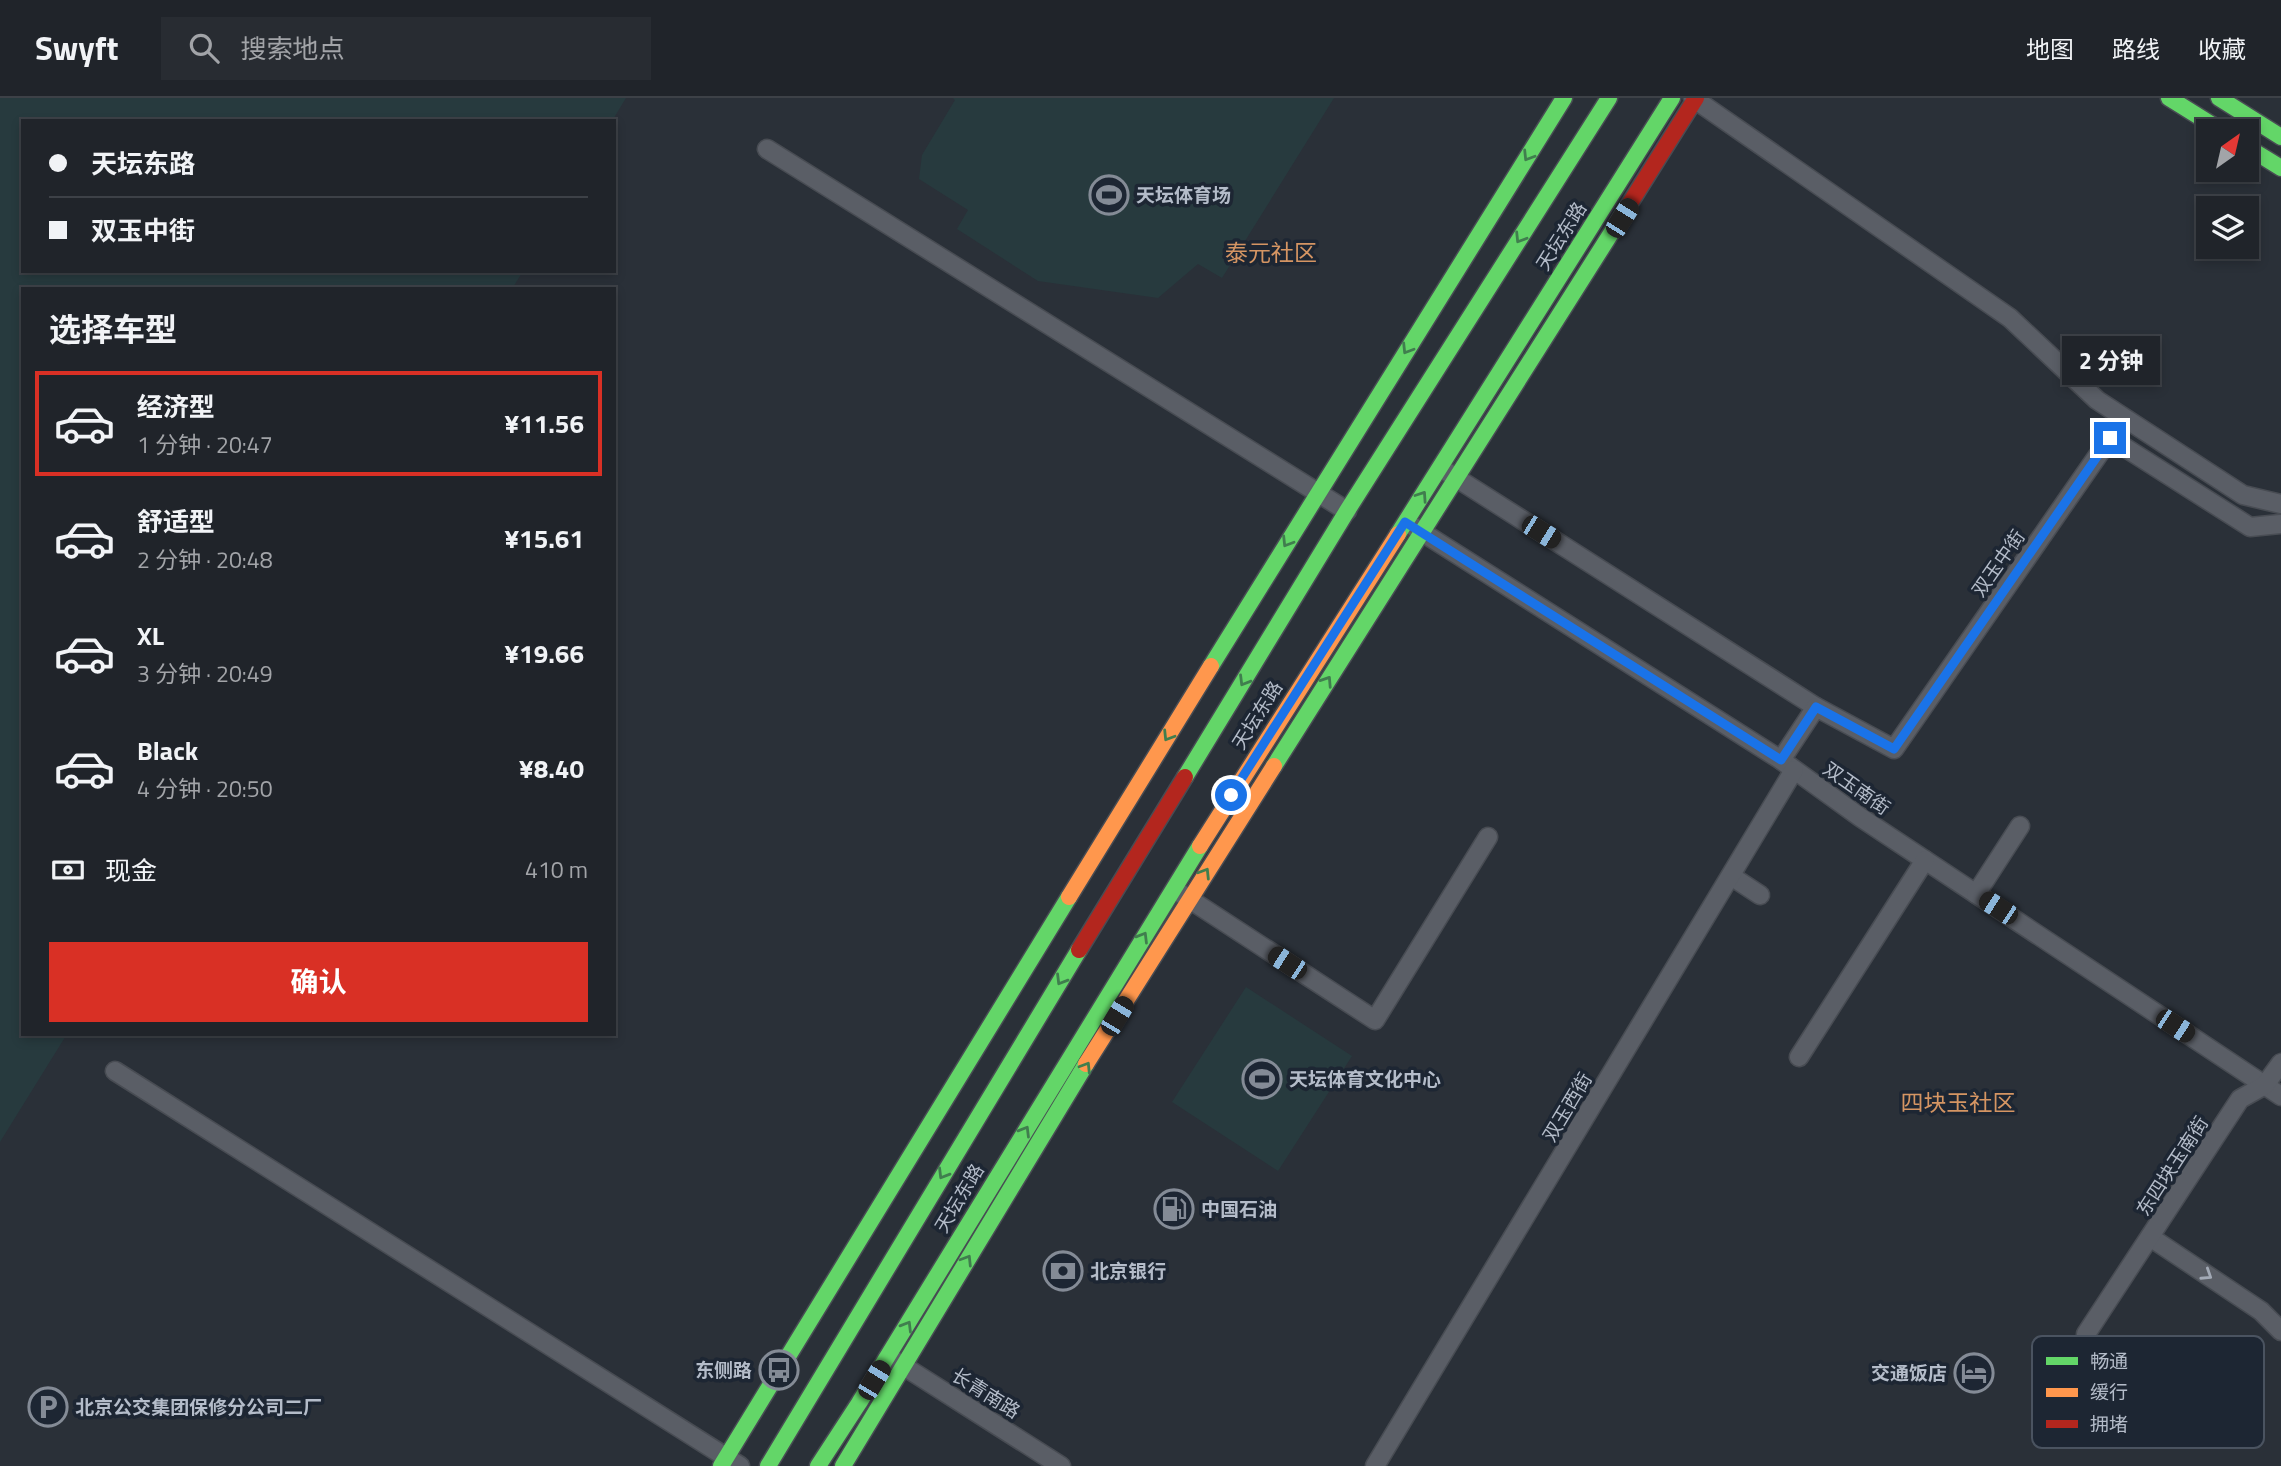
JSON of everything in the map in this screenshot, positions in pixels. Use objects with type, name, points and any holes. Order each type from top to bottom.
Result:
[{"type":"street","points":[[115,1070],[729,1463],[1317,492],[1564,98]]},
{"type":"street","name":"天坛东路","points":[[768,1466],[1347,511],[1609,98]]},
{"type":"street","name":"天坛东路","points":[[818,1466],[895,1360],[1172,888],[1672,98]]},
{"type":"street","points":[[843,1466],[895,1360],[1457,479],[1695,98],[2010,318],[2097,400],[2244,495],[2281,504]]},
{"type":"street","points":[[2168,98],[2202,119]]},
{"type":"street","points":[[2219,98],[2281,137]]},
{"type":"street","points":[[767,149],[1347,511]]},
{"type":"street","points":[[2259,154],[2281,168]]},
{"type":"street","name":"双玉中街","points":[[1816,707],[1894,749],[2110,438],[2250,527],[2281,524]]},
{"type":"street","points":[[1440,468],[1816,707],[1788,765]]},
{"type":"street","name":"双玉南街","points":[[1405,522],[1788,765],[1925,860],[2281,1096]]},
{"type":"street","name":"双玉西街","points":[[1376,1466],[1731,876],[1788,765]]},
{"type":"street","points":[[1976,894],[2020,826]]},
{"type":"street","points":[[1172,888],[1375,1020],[1488,837]]},
{"type":"street","points":[[1800,1057],[1925,860]]},
{"type":"street","points":[[1731,876],[1760,895]]},
{"type":"street","name":"东四块玉南街","points":[[2281,1063],[2265,1085],[2240,1099],[2150,1237],[2262,1311],[2281,1331]]},
{"type":"street","points":[[2085,1335],[2150,1237]]},
{"type":"street","name":"长青南路","points":[[895,1360],[1061,1466]]},
{"type":"green space","points":[[0,98],[626,98],[613,119],[21,119],[21,273],[522,273],[513,287],[21,287],[21,1036],[66,1036],[0,1142]]},
{"type":"green space","name":"天坛体育场","points":[[953,98],[1334,98],[1222,278],[1198,264],[1158,298],[1038,281],[957,229],[968,210],[919,179],[922,155],[955,100]]},
{"type":"green space","name":"天坛体育文化中心","points":[[1246,987],[1352,1056],[1278,1171],[1172,1102]]},
{"type":"traffic: fast","points":[[1211,666],[1564,98]]},
{"type":"traffic: fast","points":[[1185,777],[1347,511],[1609,98]]},
{"type":"traffic: fast","points":[[1398,534],[1672,98]]},
{"type":"traffic: fast","points":[[2169,98],[2203,119]]},
{"type":"traffic: fast","points":[[2219,98],[2281,137]]},
{"type":"traffic: fast","points":[[2259,154],[2281,168]]},
{"type":"traffic: fast","points":[[1274,766],[1615,227]]},
{"type":"traffic: fast","points":[[818,1466],[1200,846]]},
{"type":"traffic: fast","points":[[721,1466],[1069,897]]},
{"type":"traffic: fast","points":[[768,1466],[1079,950]]},
{"type":"traffic: fast","points":[[843,1466],[1086,1064]]},
{"type":"traffic: slow","points":[[1200,846],[1398,534]]},
{"type":"traffic: slow","points":[[1069,897],[1211,666]]},
{"type":"traffic: slow","points":[[1086,1064],[1274,766]]},
{"type":"traffic: jam","points":[[1615,227],[1696,98]]},
{"type":"traffic: jam","points":[[1079,950],[1185,777]]},
{"type":"place","name":"天坛体育场","points":[[1109,195]]},
{"type":"place","name":"天坛体育文化中心","points":[[1262,1079]]},
{"type":"place","name":"中国石油","points":[[1174,1209]]},
{"type":"place","name":"北京银行","points":[[1063,1271]]},
{"type":"place","name":"东侧路","points":[[779,1370]]},
{"type":"place","name":"交通饭店","points":[[1974,1373]]},
{"type":"place","name":"北京公交集团保修分公司二厂","points":[[48,1407]]},
{"type":"district","name":"泰元社区","points":[[1271,253]]},
{"type":"district","name":"四块玉社区","points":[[1958,1103]]},
{"type":"route","points":[[1231,795],[1405,522],[1781,760],[1816,707],[1894,749],[2110,438]]}]
